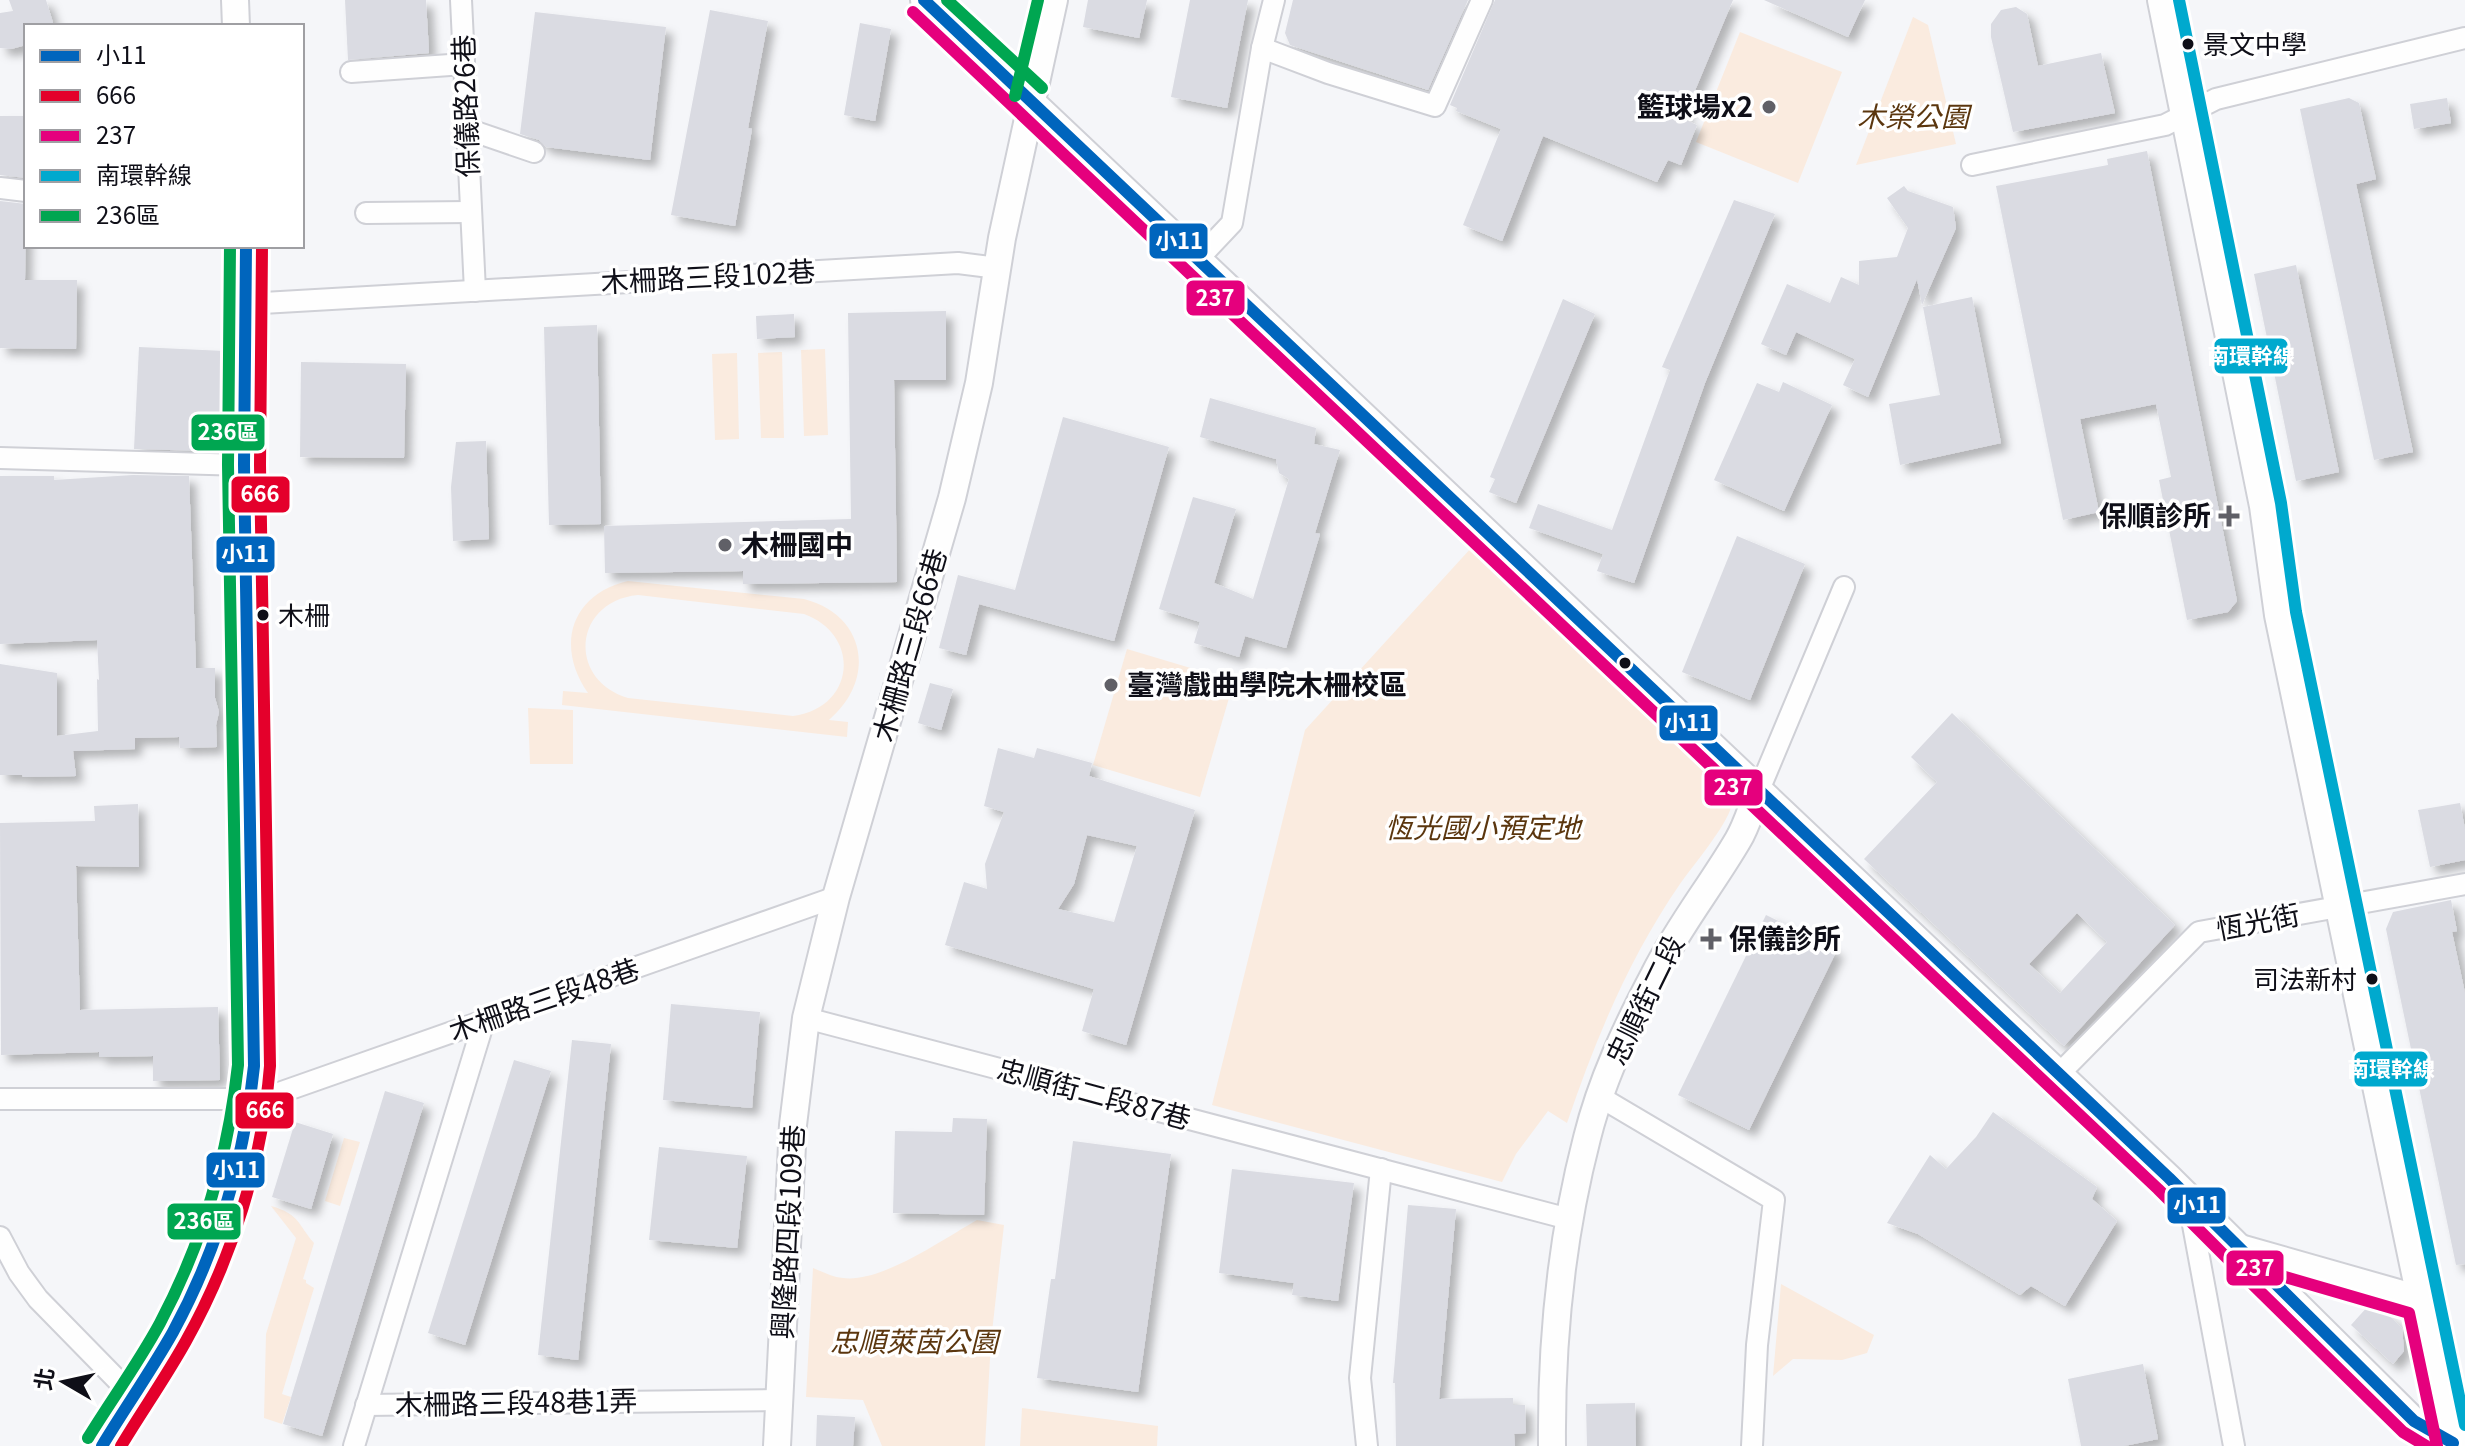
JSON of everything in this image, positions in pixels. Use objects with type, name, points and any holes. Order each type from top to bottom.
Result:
[{"type":"main road","points":[[2163,0],[2265,506],[2280,615],[2423,1300],[2457,1443]]},
{"type":"street","points":[[235,0],[236,24]]},
{"type":"street","name":"保儀路26巷","points":[[461,0],[475,291]]},
{"type":"street","points":[[924,0],[2059,1074],[2414,1421],[2457,1443]]},
{"type":"street","points":[[998,268],[1054,0]]},
{"type":"street","points":[[1198,259],[1232,223],[1262,48],[1274,0]]},
{"type":"street","points":[[1262,48],[1328,73],[1435,106],[1482,0]]},
{"type":"street","points":[[1972,165],[2165,125],[2216,99],[2465,38]]},
{"type":"street","points":[[351,72],[464,64]]},
{"type":"street","points":[[467,129],[534,152]]},
{"type":"street","points":[[0,188],[24,191]]},
{"type":"street","name":"保儀路26巷","points":[[366,213],[470,212]]},
{"type":"street","points":[[102,1446],[166,1344],[196,1286],[230,1191],[252,1099],[254,1055],[244,465],[246,248]]},
{"type":"street","name":"木柵路三段102巷","points":[[247,304],[958,263],[998,268]]},
{"type":"street","name":"木柵路三段66巷","points":[[806,1018],[836,897],[952,498],[979,383],[998,268]]},
{"type":"street","points":[[0,458],[244,465]]},
{"type":"street","name":"忠順街二段","points":[[1552,1446],[1556,1312],[1569,1219],[1587,1136],[1600,1097],[1654,973],[1685,919],[1738,839],[1844,587]]},
{"type":"street","name":"恆光街","points":[[2059,1074],[2199,932],[2465,884]]},
{"type":"street","name":"木柵路三段48巷","points":[[0,1099],[252,1099],[279,1093],[836,897]]},
{"type":"street","name":"忠順街二段87巷","points":[[806,1018],[1569,1219]]},
{"type":"street","name":"興隆路四段109巷","points":[[777,1446],[793,1125],[806,1018]]},
{"type":"street","name":"木柵路三段48巷1弄","points":[[484,1021],[366,1405],[779,1400]]},
{"type":"street","points":[[1600,1097],[1774,1200],[1757,1345],[1752,1446]]},
{"type":"street","points":[[1367,1446],[1360,1378],[1381,1169]]},
{"type":"street","points":[[2188,1198],[2234,1446]]},
{"type":"street","points":[[3,1247],[38,1299],[133,1396]]},
{"type":"street","points":[[2237,1247],[2423,1300]]},
{"type":"street","points":[[354,1446],[366,1405]]},
{"type":"green space","name":"木榮公園","points":[[1913,17],[1928,25],[1956,144],[1856,165]]},
{"type":"green space","name":"籃球場x2","points":[[1740,32],[1842,72],[1798,183],[1696,142]]},
{"type":"green space","points":[[825,349],[828,435],[804,436],[801,350]]},
{"type":"green space","points":[[782,352],[784,438],[761,438],[758,353]]},
{"type":"green space","points":[[737,353],[739,439],[715,440],[712,354]]},
{"type":"green space","name":"恆光國小預定地","points":[[1472,547],[1729,789],[1732,800],[1723,824],[1680,884],[1629,970],[1602,1030],[1567,1123],[1548,1111],[1516,1154],[1502,1182],[1212,1105],[1305,730]]},
{"type":"green space","points":[[628,581],[804,599],[825,607],[841,619],[852,634],[858,650],[859,668],[854,686],[844,704],[829,720],[848,722],[847,737],[562,705],[563,691],[588,693],[572,658],[574,624],[593,597]],"holes":[[[638,595],[804,614],[823,624],[835,638],[842,653],[844,670],[839,686],[829,700],[814,710],[793,716],[628,698],[608,688],[594,675],[587,659],[586,642],[590,625],[601,611],[617,600]]]},
{"type":"green space","points":[[1127,649],[1234,681],[1200,797],[1093,765]]},
{"type":"green space","points":[[528,708],[573,710],[573,764],[530,764]]},
{"type":"green space","points":[[344,1138],[360,1142],[340,1206],[325,1201]]},
{"type":"green space","points":[[271,1206],[293,1216],[314,1243],[303,1279],[314,1288],[282,1394],[291,1397],[282,1424],[264,1418],[266,1334],[296,1238]]},
{"type":"green space","name":"忠順萊茵公園","points":[[977,1220],[1004,1225],[991,1341],[985,1446],[882,1446],[863,1400],[806,1397],[813,1268],[843,1278],[876,1274],[912,1258]]},
{"type":"green space","points":[[1781,1284],[1874,1335],[1867,1353],[1842,1360],[1793,1359],[1773,1376]]},
{"type":"green space","points":[[1022,1408],[1158,1426],[1157,1446],[1020,1446]]},
{"type":"building","points":[[9,0],[46,0],[53,24],[24,24],[24,46],[0,48],[0,13],[13,11]]},
{"type":"building","points":[[345,0],[426,0],[429,53],[348,60]]},
{"type":"building","points":[[1088,0],[1147,0],[1139,38],[1083,27]]},
{"type":"building","points":[[1190,0],[1248,0],[1227,108],[1171,97]]},
{"type":"building","points":[[1293,0],[1468,0],[1428,90],[1290,45],[1285,33]]},
{"type":"building","points":[[1495,0],[1733,0],[1683,119],[1697,125],[1681,165],[1668,160],[1657,182],[1543,136],[1502,241],[1463,225],[1501,129],[1456,111],[1457,108],[1450,105]]},
{"type":"building","points":[[1764,0],[1865,0],[1848,37]]},
{"type":"building","points":[[2016,7],[2027,14],[2038,66],[2101,53],[2115,113],[2013,132],[1991,37],[1991,24],[2001,10]]},
{"type":"building","points":[[710,10],[768,21],[748,128],[752,129],[735,226],[671,215]]},
{"type":"building","points":[[535,12],[666,27],[650,160],[546,147],[539,140],[520,134]]},
{"type":"building","points":[[860,23],[891,29],[875,121],[844,115]]},
{"type":"building","points":[[2349,98],[2359,103],[2376,179],[2356,184],[2413,452],[2374,460],[2300,109]]},
{"type":"building","points":[[2447,98],[2451,123],[2414,129],[2410,104]]},
{"type":"building","points":[[0,116],[24,116],[24,178],[0,175]]},
{"type":"building","points":[[2147,151],[2237,601],[2228,612],[2187,620],[2159,480],[2171,477],[2156,404],[2080,419],[2099,512],[2063,520],[1996,186],[2108,165],[2107,159]]},
{"type":"building","points":[[1904,186],[1908,191],[1953,207],[1956,228],[1922,305],[1917,279],[1868,397],[1843,385],[1855,359],[1796,332],[1786,355],[1761,344],[1787,284],[1830,303],[1841,277],[1859,285],[1859,261],[1897,257],[1908,228],[1887,198]]},
{"type":"building","points":[[1734,200],[1775,214],[1705,383],[1634,583],[1597,571],[1603,554],[1529,528],[1538,504],[1612,530],[1670,370],[1662,367]]},
{"type":"building","points":[[0,201],[24,204],[25,280],[77,280],[76,349],[0,348]]},
{"type":"building","points":[[2296,265],[2339,472],[2296,481],[2254,274]]},
{"type":"building","points":[[1972,297],[2001,443],[1900,465],[1889,404],[1940,395],[1923,307]]},
{"type":"building","points":[[1563,299],[1595,314],[1516,503],[1489,492],[1495,479],[1490,477]]},
{"type":"building","points":[[946,311],[946,380],[894,380],[897,582],[743,584],[743,571],[605,573],[604,526],[851,519],[848,313]]},
{"type":"building","points":[[794,314],[795,337],[757,339],[756,316]]},
{"type":"building","points":[[597,325],[601,524],[549,525],[544,327]]},
{"type":"building","points":[[139,347],[224,351],[223,430],[217,444],[205,451],[134,449]]},
{"type":"building","points":[[301,362],[406,364],[404,458],[300,457]]},
{"type":"building","points":[[1783,382],[1832,405],[1784,511],[1714,480],[1757,383],[1779,392]]},
{"type":"building","points":[[1210,398],[1316,428],[1314,444],[1340,450],[1315,533],[1320,534],[1286,648],[1245,636],[1239,657],[1194,643],[1200,622],[1159,609],[1193,497],[1236,509],[1214,583],[1253,599],[1289,479],[1279,473],[1276,459],[1200,437]]},
{"type":"building","points":[[1063,417],[1169,447],[1114,641],[979,604],[966,655],[939,648],[958,575],[1015,590]]},
{"type":"building","points":[[486,441],[489,539],[453,541],[451,487],[456,442]]},
{"type":"building","points":[[133,475],[189,476],[196,668],[215,668],[215,698],[219,712],[217,747],[180,748],[179,737],[135,738],[135,749],[73,751],[76,776],[0,775],[0,664],[57,673],[57,736],[98,731],[99,680],[97,640],[0,644],[0,476],[54,476],[54,480]]},
{"type":"building","points":[[1737,536],[1805,564],[1750,700],[1682,672]]},
{"type":"building","points":[[930,683],[953,689],[941,730],[918,723]]},
{"type":"building","points":[[1952,713],[2175,925],[2064,1046],[1864,859],[1937,782],[1911,757]],"holes":[[[2077,913],[2107,942],[2060,993],[2029,964]]]},
{"type":"building","points":[[998,748],[1034,758],[1037,748],[1092,763],[1089,776],[1195,810],[1126,1045],[1082,1031],[1094,989],[945,945],[964,882],[987,889],[985,864],[1004,812],[984,806]],"holes":[[[1087,835],[1137,846],[1114,922],[1058,909],[1074,884]]]},
{"type":"building","points":[[2460,803],[2465,829],[2465,860],[2430,867],[2418,810]]},
{"type":"building","points":[[138,804],[139,867],[76,866],[80,1010],[218,1007],[220,1080],[153,1081],[153,1056],[99,1057],[99,1052],[1,1055],[0,823],[95,821],[94,806]]},
{"type":"building","points":[[2451,900],[2457,931],[2452,932],[2465,993],[2465,1264],[2456,1265],[2386,929],[2393,912]]},
{"type":"building","points":[[1766,915],[1837,950],[1749,1130],[1678,1095]]},
{"type":"building","points":[[671,1004],[760,1012],[752,1108],[663,1100]]},
{"type":"building","points":[[572,1040],[611,1044],[578,1360],[538,1355]]},
{"type":"building","points":[[514,1060],[551,1071],[465,1345],[428,1333]]},
{"type":"building","points":[[385,1091],[424,1103],[322,1436],[283,1424]]},
{"type":"building","points":[[1993,1112],[2097,1187],[2092,1199],[2117,1221],[2065,1306],[2031,1286],[2020,1295],[1918,1234],[1887,1223],[1930,1155],[1946,1169],[1976,1137]]},
{"type":"building","points":[[953,1118],[987,1119],[984,1215],[893,1213],[895,1131],[952,1132]]},
{"type":"building","points":[[295,1122],[333,1134],[311,1209],[272,1197]]},
{"type":"building","points":[[1073,1141],[1171,1154],[1138,1392],[1037,1378],[1051,1279],[1055,1279]]},
{"type":"building","points":[[659,1147],[747,1156],[737,1248],[649,1240]]},
{"type":"building","points":[[1232,1169],[1354,1183],[1338,1301],[1292,1295],[1294,1283],[1219,1273]]},
{"type":"building","points":[[1408,1205],[1456,1209],[1439,1399],[1513,1398],[1513,1405],[1525,1405],[1526,1433],[1514,1434],[1515,1446],[1396,1446],[1393,1383]]},
{"type":"building","points":[[2369,1305],[2392,1318],[2402,1328],[2404,1351],[2393,1364],[2351,1325]]},
{"type":"building","points":[[2143,1364],[2158,1439],[2124,1446],[2081,1446],[2068,1379]]},
{"type":"building","points":[[1635,1403],[1636,1446],[1587,1446],[1586,1404]]},
{"type":"building","points":[[817,1415],[855,1417],[853,1446],[816,1446]]},
{"type":"transit line","name":"小11","points":[[924,0],[2169,1178],[2414,1421],[2453,1443]]},
{"type":"transit line","name":"236區","points":[[947,0],[1042,88]]},
{"type":"transit line","name":"236區","points":[[1015,96],[1038,0]]},
{"type":"transit line","name":"南環幹線","points":[[2179,0],[2281,503],[2296,612],[2465,1425]]},
{"type":"transit line","name":"237","points":[[913,12],[2158,1189],[2230,1261],[2409,1313],[2437,1446]]},
{"type":"transit line","name":"236區","points":[[88,1438],[152,1338],[189,1261],[211,1198],[234,1099],[238,1065],[228,465],[230,248]]},
{"type":"transit line","name":"小11","points":[[102,1446],[173,1332],[203,1269],[236,1170],[254,1066],[244,465],[246,248]]},
{"type":"transit line","name":"666","points":[[121,1446],[186,1341],[218,1276],[243,1208],[266,1102],[270,1066],[260,465],[262,248]]},
{"type":"transit line","name":"237","points":[[2233,1265],[2403,1432],[2426,1446]]},
{"type":"place","name":"景文中學","points":[[2188,44]]},
{"type":"place","name":"籃球場x2","points":[[1769,107]]},
{"type":"place","name":"保順診所","points":[[2229,516]]},
{"type":"place","name":"木柵國中","points":[[725,545]]},
{"type":"place","name":"木柵","points":[[263,615]]},
{"type":"place","name":"臺灣戲曲學院木柵校區","points":[[1111,685]]},
{"type":"place","name":"保儀診所","points":[[1711,939]]},
{"type":"place","name":"司法新村","points":[[2372,979]]}]
